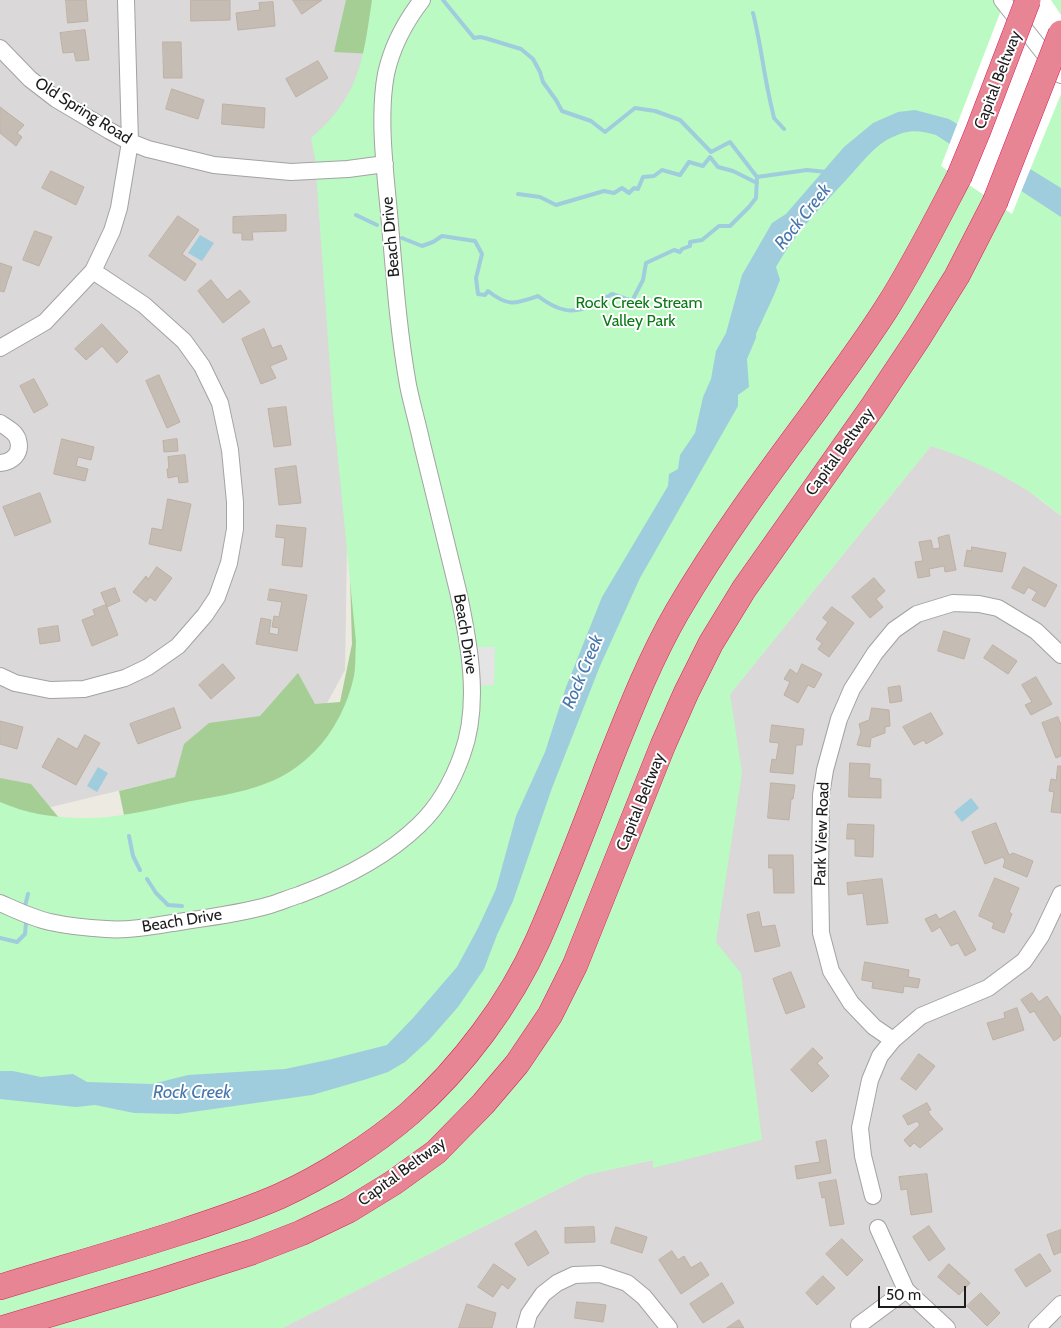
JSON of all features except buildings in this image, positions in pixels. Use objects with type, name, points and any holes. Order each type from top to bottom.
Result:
[{"type":"highway","name":"Capital Beltway","points":[[0,1287],[143,1245],[238,1214],[283,1194],[329,1170],[370,1143],[410,1113],[453,1070],[481,1035],[512,988],[536,945],[623,728],[647,672],[676,615],[708,560],[753,494],[843,372],[888,306],[921,250],[959,177],[1028,0]]},
{"type":"highway","name":"Capital Beltway","points":[[4,1328],[252,1252],[301,1233],[349,1210],[436,1152],[483,1104],[517,1064],[550,1015],[571,973],[686,693],[711,643],[744,589],[874,406],[957,276],[995,202],[1061,33]]},
{"type":"highway","points":[[0,1274],[143,1245]]},
{"type":"street","points":[[0,348],[45,322],[93,271],[112,232],[119,208],[130,142],[126,0]]},
{"type":"street","name":"Beach Drive","points":[[0,903],[21,913],[49,922],[107,930],[131,929],[195,920],[271,905],[332,882],[367,864],[395,846],[419,825],[438,803],[463,754],[470,720],[472,686],[470,653],[466,623],[408,386],[398,310],[385,164],[383,96],[386,74],[399,35],[410,15],[422,0]]},
{"type":"street","points":[[1002,0],[1061,75]]},
{"type":"street","name":"Old Spring Road","points":[[0,48],[30,79],[56,99],[130,142],[148,149],[214,165],[291,172],[348,169],[385,164]]},
{"type":"street","points":[[0,676],[15,682],[50,690],[84,689],[125,678],[148,667],[178,646],[205,616],[217,598],[230,563],[235,529],[235,502],[230,450],[220,402],[202,366],[184,341],[144,305],[93,271]]},
{"type":"street","points":[[0,423],[14,434],[19,441],[18,451],[14,458],[0,463]]},
{"type":"street","name":"Park View Road","points":[[893,1040],[874,1027],[851,1003],[831,971],[821,933],[821,795],[825,770],[838,719],[852,689],[875,652],[894,630],[917,614],[953,603],[979,604],[998,608],[1036,631],[1061,655]]},
{"type":"street","points":[[873,1196],[863,1156],[860,1128],[870,1080],[880,1056],[893,1040],[921,1016],[988,988],[1024,961],[1041,936],[1061,894]]},
{"type":"street","points":[[878,1228],[906,1290],[947,1328]]},
{"type":"street","points":[[525,1328],[529,1314],[543,1294],[557,1283],[574,1275],[600,1274],[627,1283],[644,1297],[669,1328]]},
{"type":"street","points":[[859,1325],[906,1290]]},
{"type":"street","points":[[1037,1328],[1061,1304]]},
{"type":"shaded area","points":[[0,0],[360,0],[365,42],[354,111],[345,670],[306,742],[234,763],[30,812],[0,802]]},
{"type":"shaded area","points":[[931,446],[964,457],[996,472],[1026,489],[1061,516],[1061,1328],[282,1328],[586,1175],[653,1160],[716,942],[730,694]]},
{"type":"shaded area","points":[[476,647],[495,647],[494,685],[477,686]]},
{"type":"green space","points":[[346,0],[403,0],[374,54],[334,52]]},
{"type":"green space","name":"Rock Creek Stream Valley Park","points":[[372,0],[1061,0],[1061,516],[1016,483],[983,466],[931,446],[730,694],[742,773],[716,942],[741,973],[762,1140],[653,1168],[653,1160],[586,1175],[282,1328],[0,1328],[0,802],[40,814],[71,818],[94,818],[119,816],[236,793],[257,787],[286,774],[298,766],[328,736],[344,707],[355,672],[356,642],[333,409],[315,158],[311,138],[340,107],[349,92],[362,59]]},
{"type":"green space","points":[[348,511],[433,778],[124,815],[119,791],[175,777],[184,744],[209,723],[260,716],[298,673],[315,704],[340,702],[352,644]]},
{"type":"green space","points":[[0,778],[31,784],[65,825],[0,861]]},
{"type":"water","name":"Rock Creek","points":[[915,110],[949,119],[1061,188],[1061,217],[936,135],[911,132],[888,139],[875,149],[800,232],[776,267],[780,280],[747,359],[749,387],[738,395],[738,406],[640,578],[600,666],[552,788],[513,901],[484,969],[458,1007],[429,1040],[405,1062],[388,1072],[367,1079],[312,1095],[178,1114],[134,1113],[95,1105],[76,1107],[0,1099],[0,1071],[13,1071],[41,1077],[73,1074],[87,1082],[152,1084],[188,1075],[285,1069],[387,1045],[413,1018],[457,967],[496,889],[516,816],[545,752],[566,687],[602,597],[668,486],[669,474],[678,469],[680,455],[695,433],[703,397],[711,379],[716,351],[726,333],[742,275],[772,223],[786,214],[844,147],[873,123],[898,112]]},
{"type":"water","points":[[200,235],[214,243],[202,261],[188,253]]},
{"type":"water","points":[[98,767],[108,773],[97,792],[87,786]]},
{"type":"water","points":[[971,798],[979,808],[962,822],[954,812]]},
{"type":"pier","points":[[1005,0],[1051,0],[1061,15],[1061,94],[1012,214],[941,166]]},
{"type":"waterway","points":[[443,0],[474,38],[485,38],[521,49],[533,59],[543,82],[562,111],[591,121],[605,132],[635,108],[655,111],[680,120],[711,152],[730,142],[757,177],[807,170],[827,172]]},
{"type":"waterway","points":[[753,13],[774,118],[784,129]]},
{"type":"waterway","points":[[518,194],[540,197],[556,205],[604,191],[614,193],[622,188],[629,193],[634,188],[638,189],[643,177],[654,176],[662,170],[680,175],[689,162],[703,166],[710,157],[718,167],[733,171],[757,183]]},
{"type":"waterway","points":[[402,238],[422,246],[442,236],[475,241],[482,254],[476,278],[478,294],[485,295],[488,291],[507,302],[523,301],[538,296],[558,308],[575,310],[583,309],[612,294],[632,301],[643,280],[646,263],[674,250],[680,252],[682,249],[690,246],[690,242],[702,240],[719,226],[730,226],[756,198],[757,177]]},
{"type":"waterway","points":[[356,215],[377,225]]},
{"type":"waterway","points":[[129,836],[133,856],[140,870]]},
{"type":"waterway","points":[[147,879],[156,893],[168,905],[182,906]]},
{"type":"waterway","points":[[25,906],[28,894]]},
{"type":"waterway","points":[[0,938],[17,942],[25,934],[26,923]]}]
